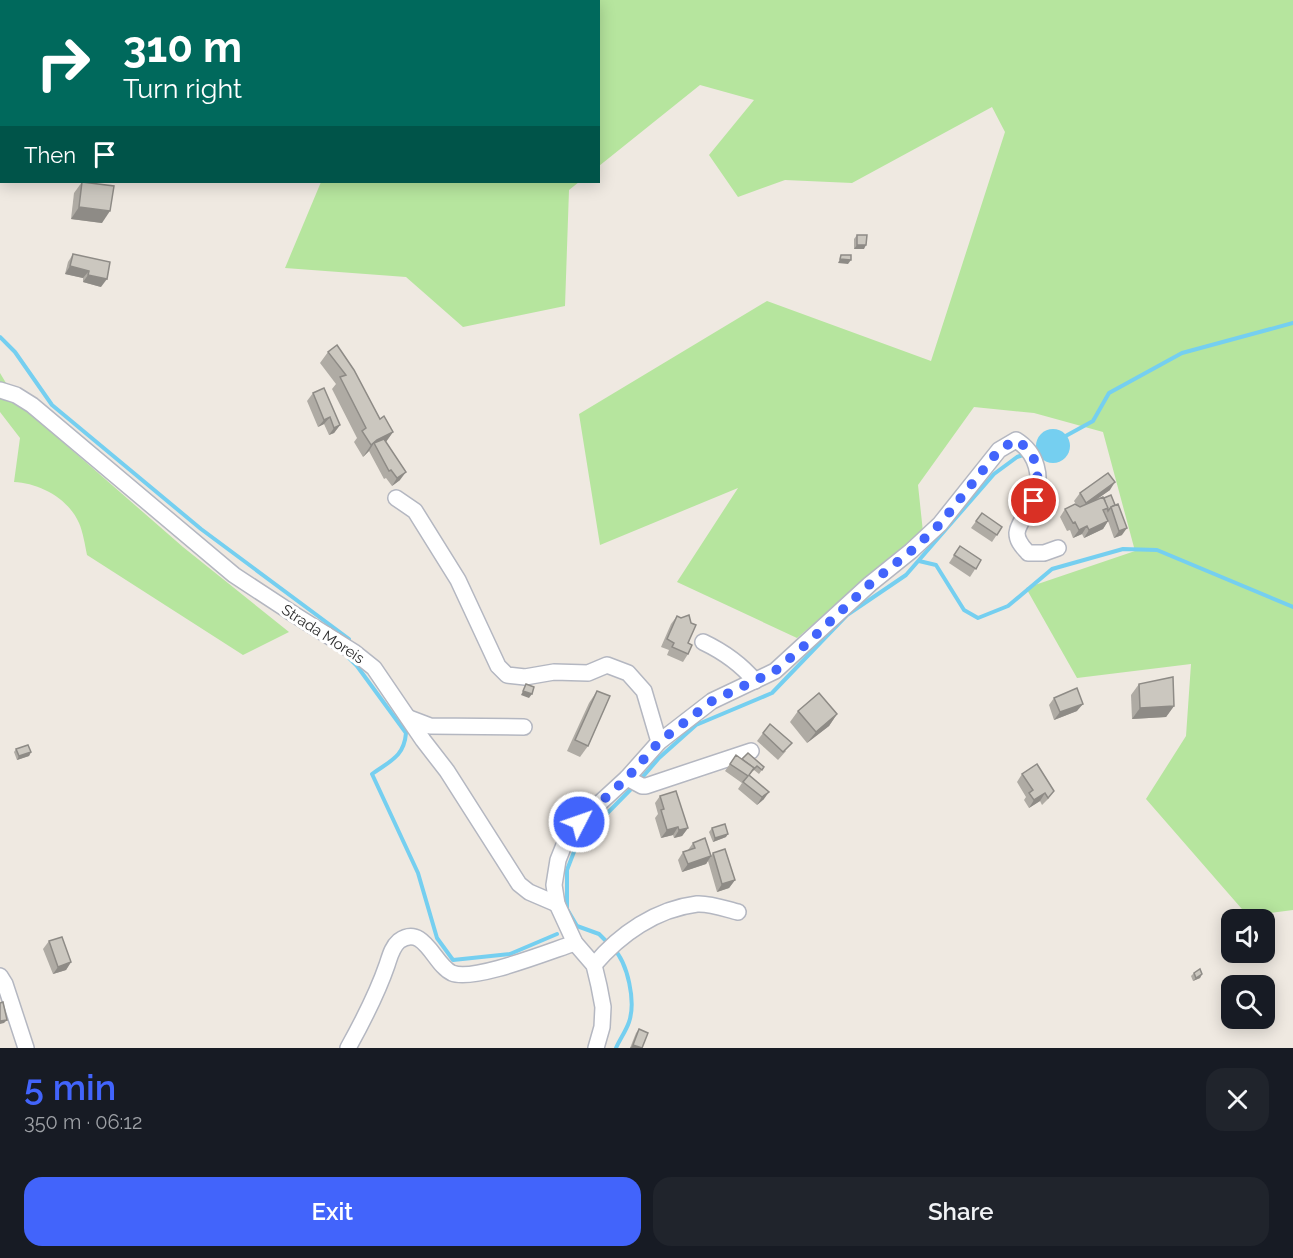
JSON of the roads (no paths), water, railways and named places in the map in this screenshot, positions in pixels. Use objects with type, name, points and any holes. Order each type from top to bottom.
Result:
[{"type":"street","name":"Strada Moreis","points":[[0,390],[16,395],[32,405],[234,575],[354,652],[374,668],[447,771],[519,884],[529,892],[557,904]]},
{"type":"street","points":[[596,1048],[602,1027],[603,1007],[594,964],[575,943],[557,904],[554,885],[558,860],[566,840],[579,822],[634,782],[659,742],[712,701],[775,671],[940,524],[999,450],[1016,440],[1032,452],[1038,480],[1034,501],[1017,532],[1019,543],[1028,553],[1044,553],[1058,548]]},
{"type":"street","points":[[396,498],[415,511],[458,580],[498,666],[507,675],[525,677],[554,672],[588,673],[607,665],[628,673],[644,691],[659,742]]},
{"type":"street","points":[[703,642],[741,665],[755,681]]},
{"type":"street","points":[[409,718],[430,726],[524,727]]},
{"type":"street","points":[[634,782],[646,786],[751,751]]},
{"type":"street","points":[[594,964],[606,950],[656,914],[699,904],[738,912]]},
{"type":"street","points":[[348,1048],[377,994],[392,949],[400,941],[409,937],[418,938],[425,942],[440,965],[452,973],[469,975],[515,963],[575,943]]},
{"type":"street","points":[[0,975],[26,1048]]},
{"type":"water","points":[[1053,429],[1065,434],[1070,446],[1065,458],[1053,463],[1041,458],[1036,446],[1041,434]]},
{"type":"waterway","points":[[1062,438],[1093,421],[1109,393],[1182,353],[1293,323]]},
{"type":"waterway","points":[[0,337],[15,352],[52,405],[201,529],[349,639]]},
{"type":"waterway","points":[[640,780],[659,758],[696,725],[772,693],[847,615],[906,575],[994,474],[1017,457],[1026,454]]},
{"type":"waterway","points":[[919,561],[936,565],[964,610],[978,618],[1008,606],[1052,569],[1123,549],[1157,550],[1293,607]]},
{"type":"waterway","points":[[348,657],[406,733],[399,753],[372,774],[418,873],[437,938],[453,960],[510,954],[557,934]]},
{"type":"waterway","points":[[608,943],[599,934],[577,926],[567,909],[567,870],[577,844],[635,785]]},
{"type":"waterway","points":[[613,948],[623,963],[632,1004],[629,1022],[616,1048]]}]
